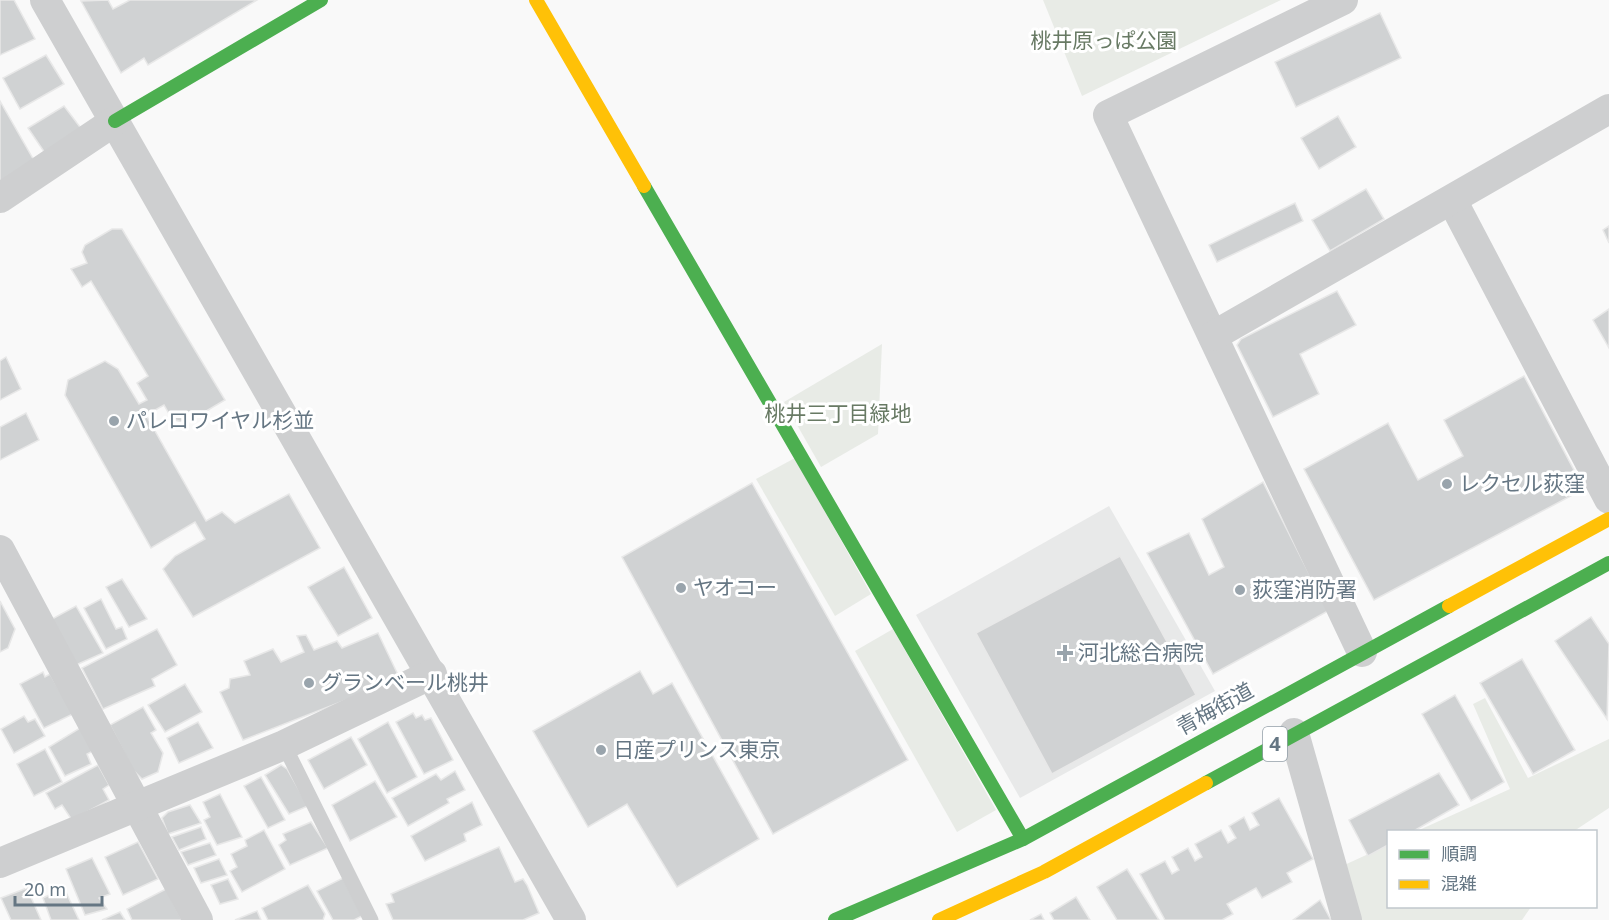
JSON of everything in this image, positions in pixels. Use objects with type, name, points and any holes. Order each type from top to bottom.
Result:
[{"type":"main road","points":[[115,121],[321,0]]},
{"type":"main road","points":[[536,0],[1023,839]]},
{"type":"main road","name":"青梅街道","points":[[835,920],[1023,839],[1609,519]]},
{"type":"main road","name":"4","points":[[939,920],[1044,872],[1609,563]]},
{"type":"street","points":[[45,0],[571,920]]},
{"type":"street","points":[[1343,0],[1108,115],[1362,652]]},
{"type":"street","points":[[1213,336],[1609,109]]},
{"type":"street","points":[[0,198],[115,121]]},
{"type":"street","points":[[1452,200],[1609,499]]},
{"type":"street","points":[[4,566],[198,920]]},
{"type":"street","points":[[0,862],[284,745],[432,674]]},
{"type":"street","points":[[1294,734],[1347,920]]},
{"type":"lane","points":[[284,745],[371,920]]},
{"type":"shaded area","name":"河北総合病院","points":[[1109,506],[1215,691],[1020,798],[916,615]]},
{"type":"green space","name":"桃井原っぱ公園","points":[[1043,0],[1281,0],[1082,96]]},
{"type":"green space","name":"桃井三丁目緑地","points":[[882,344],[878,434],[821,467],[784,402]]},
{"type":"green space","name":"桃井三丁目緑地","points":[[795,458],[871,594],[835,616],[756,479]]},
{"type":"green space","points":[[893,629],[996,810],[957,832],[855,651]]},
{"type":"green space","points":[[1485,698],[1528,778],[1609,739],[1609,808],[1576,830],[1419,830],[1510,789],[1473,704]]},
{"type":"green space","points":[[1387,845],[1387,908],[1530,908],[1522,920],[1358,920],[1340,867]]},
{"type":"building","points":[[0,0],[14,0],[35,39],[0,55]]},
{"type":"building","points":[[108,0],[113,9],[130,0],[257,0],[148,65],[144,58],[121,73],[81,1]]},
{"type":"building","points":[[1380,13],[1401,58],[1296,107],[1275,62]]},
{"type":"building","points":[[46,55],[64,84],[20,109],[3,78]]},
{"type":"building","points":[[0,101],[36,164],[0,183]]},
{"type":"building","points":[[64,106],[83,131],[47,156],[28,128]]},
{"type":"building","points":[[1338,116],[1356,147],[1319,169],[1301,138]]},
{"type":"building","points":[[1366,189],[1384,219],[1330,251],[1312,220]]},
{"type":"building","points":[[1295,203],[1303,221],[1217,262],[1209,245]]},
{"type":"building","points":[[1609,226],[1609,243],[1603,230]]},
{"type":"building","name":"パレロワイヤル杉並","points":[[112,229],[122,229],[225,400],[186,423],[172,419],[164,405],[146,415],[206,521],[222,512],[235,523],[289,494],[320,548],[193,617],[163,569],[175,556],[205,539],[195,522],[151,548],[65,395],[68,380],[105,361],[118,369],[139,404],[147,400],[137,383],[148,376],[91,281],[82,287],[71,269],[87,263],[82,252],[85,245]]},
{"type":"building","points":[[1337,291],[1356,325],[1300,354],[1319,394],[1273,417],[1237,345],[1241,339]]},
{"type":"building","points":[[1609,309],[1609,348],[1593,320]]},
{"type":"building","points":[[6,357],[21,389],[0,400],[0,361]]},
{"type":"building","name":"レクセル荻窪","points":[[1524,376],[1584,489],[1374,600],[1304,469],[1388,423],[1418,480],[1463,456],[1444,420]]},
{"type":"building","points":[[26,413],[39,440],[0,460],[0,427]]},
{"type":"building","points":[[1263,482],[1328,611],[1213,674],[1147,553],[1189,533],[1209,575],[1224,567],[1202,519]]},
{"type":"building","points":[[752,483],[908,760],[773,834],[622,557]]},
{"type":"building","points":[[1120,556],[1196,695],[1052,774],[976,633]]},
{"type":"building","points":[[344,567],[372,618],[338,636],[308,587]]},
{"type":"building","points":[[122,579],[147,619],[129,627],[106,587]]},
{"type":"building","points":[[101,599],[116,629],[122,627],[127,639],[106,649],[84,608]]},
{"type":"building","points":[[0,601],[15,629],[8,648],[0,652]]},
{"type":"building","points":[[76,606],[103,653],[76,665],[52,619]]},
{"type":"building","points":[[1591,617],[1609,644],[1607,719],[1555,641]]},
{"type":"building","points":[[157,629],[177,665],[152,679],[155,686],[103,709],[82,668]]},
{"type":"building","name":"グランベール桃井","points":[[378,633],[400,679],[243,740],[220,692],[229,688],[230,679],[250,675],[244,661],[273,649],[281,662],[304,652],[297,636],[306,635],[314,650],[337,641],[342,648]]},
{"type":"building","points":[[1522,659],[1575,750],[1533,774],[1480,683]]},
{"type":"building","points":[[640,671],[653,694],[672,683],[759,839],[677,887],[627,804],[588,827],[533,731]]},
{"type":"building","points":[[43,672],[45,677],[50,674],[73,714],[44,728],[20,684]]},
{"type":"building","points":[[185,684],[202,712],[165,732],[148,705]]},
{"type":"building","points":[[1455,695],[1504,782],[1471,801],[1422,714]]},
{"type":"building","points":[[143,707],[156,730],[151,733],[163,753],[158,772],[142,779],[133,770],[110,725]]},
{"type":"building","points":[[413,713],[416,718],[422,715],[425,720],[431,718],[453,760],[424,774],[396,722]]},
{"type":"building","points":[[24,716],[28,722],[35,719],[45,736],[14,753],[1,729]]},
{"type":"building","points":[[198,722],[213,748],[179,763],[167,738]]},
{"type":"building","points":[[388,722],[417,777],[387,793],[358,739]]},
{"type":"building","points":[[80,728],[93,751],[87,754],[91,764],[65,776],[49,747]]},
{"type":"building","points":[[351,737],[367,765],[324,789],[308,760]]},
{"type":"building","points":[[45,749],[62,782],[34,796],[17,764]]},
{"type":"building","points":[[98,765],[109,785],[103,789],[109,800],[72,820],[62,805],[55,809],[46,793]]},
{"type":"building","points":[[281,765],[287,769],[308,806],[289,814],[265,775]]},
{"type":"building","points":[[455,771],[465,790],[447,799],[449,803],[408,826],[392,798],[436,774],[441,780]]},
{"type":"building","points":[[1439,773],[1459,805],[1415,830],[1387,830],[1387,846],[1368,856],[1349,820]]},
{"type":"building","points":[[261,777],[285,820],[268,828],[244,786]]},
{"type":"building","points":[[375,781],[397,817],[350,841],[332,805]]},
{"type":"building","points":[[220,794],[242,837],[217,845],[204,820],[210,817],[203,802]]},
{"type":"building","points":[[1279,798],[1313,859],[1287,873],[1292,882],[1262,898],[1256,888],[1227,904],[1233,914],[1222,920],[1165,920],[1140,874],[1165,861],[1172,874],[1179,870],[1172,857],[1188,848],[1195,861],[1202,857],[1195,844],[1221,830],[1228,843],[1236,838],[1229,826],[1244,817],[1250,830],[1259,825],[1252,813]]},
{"type":"building","points":[[472,802],[482,825],[464,834],[466,841],[425,861],[411,836]]},
{"type":"building","points":[[190,805],[201,823],[168,834],[162,818],[168,812]]},
{"type":"building","points":[[311,822],[328,848],[290,865],[279,845],[286,840],[283,834]]},
{"type":"building","points":[[201,827],[206,839],[179,850],[172,837]]},
{"type":"building","points":[[264,830],[285,869],[242,892],[230,871],[237,867],[231,854],[247,846],[245,840]]},
{"type":"building","points":[[138,842],[158,879],[123,895],[105,857]]},
{"type":"building","points":[[210,843],[216,855],[188,865],[181,852]]},
{"type":"building","points":[[499,847],[515,882],[523,879],[539,913],[523,920],[393,920],[386,904],[394,902],[391,894]]},
{"type":"building","points":[[92,858],[110,894],[99,898],[107,909],[85,915],[66,869]]},
{"type":"building","points":[[219,859],[227,875],[201,883],[194,868]]},
{"type":"building","points":[[1127,869],[1159,920],[1117,920],[1097,887]]},
{"type":"building","points":[[343,878],[362,916],[354,920],[333,920],[317,891]]},
{"type":"building","points":[[228,879],[238,899],[220,904],[211,885]]},
{"type":"building","points":[[308,885],[325,914],[323,920],[268,920],[262,908]]},
{"type":"building","points":[[27,888],[41,920],[11,920],[1,898]]},
{"type":"building","points":[[64,888],[79,920],[51,920],[43,898]]},
{"type":"building","points":[[166,889],[182,920],[132,920],[127,909]]},
{"type":"building","points":[[1076,897],[1090,920],[1054,920],[1050,913]]},
{"type":"building","points":[[1320,900],[1331,920],[1293,920]]},
{"type":"building","points":[[257,911],[261,920],[235,920]]},
{"type":"building","points":[[120,912],[125,920],[102,920]]},
{"type":"building","points":[[1041,914],[1044,920],[1030,920]]},
{"type":"traffic: fast","points":[[115,121],[321,0]]},
{"type":"traffic: fast","points":[[644,186],[1023,839]]},
{"type":"traffic: fast","points":[[1206,783],[1609,563]]},
{"type":"traffic: fast","points":[[835,920],[1023,839],[1449,606]]},
{"type":"traffic: slow","points":[[536,0],[644,186]]},
{"type":"traffic: slow","points":[[1449,606],[1609,519]]},
{"type":"traffic: slow","points":[[939,920],[1044,872],[1206,783]]},
{"type":"place","name":"パレロワイヤル杉並","points":[[114,421]]},
{"type":"place","name":"レクセル荻窪","points":[[1447,484]]},
{"type":"place","name":"ヤオコー","points":[[681,588]]},
{"type":"place","name":"荻窪消防署","points":[[1240,590]]},
{"type":"place","name":"河北総合病院","points":[[1065,653]]},
{"type":"place","name":"グランベール桃井","points":[[309,683]]},
{"type":"place","name":"日産プリンス東京","points":[[601,750]]}]
